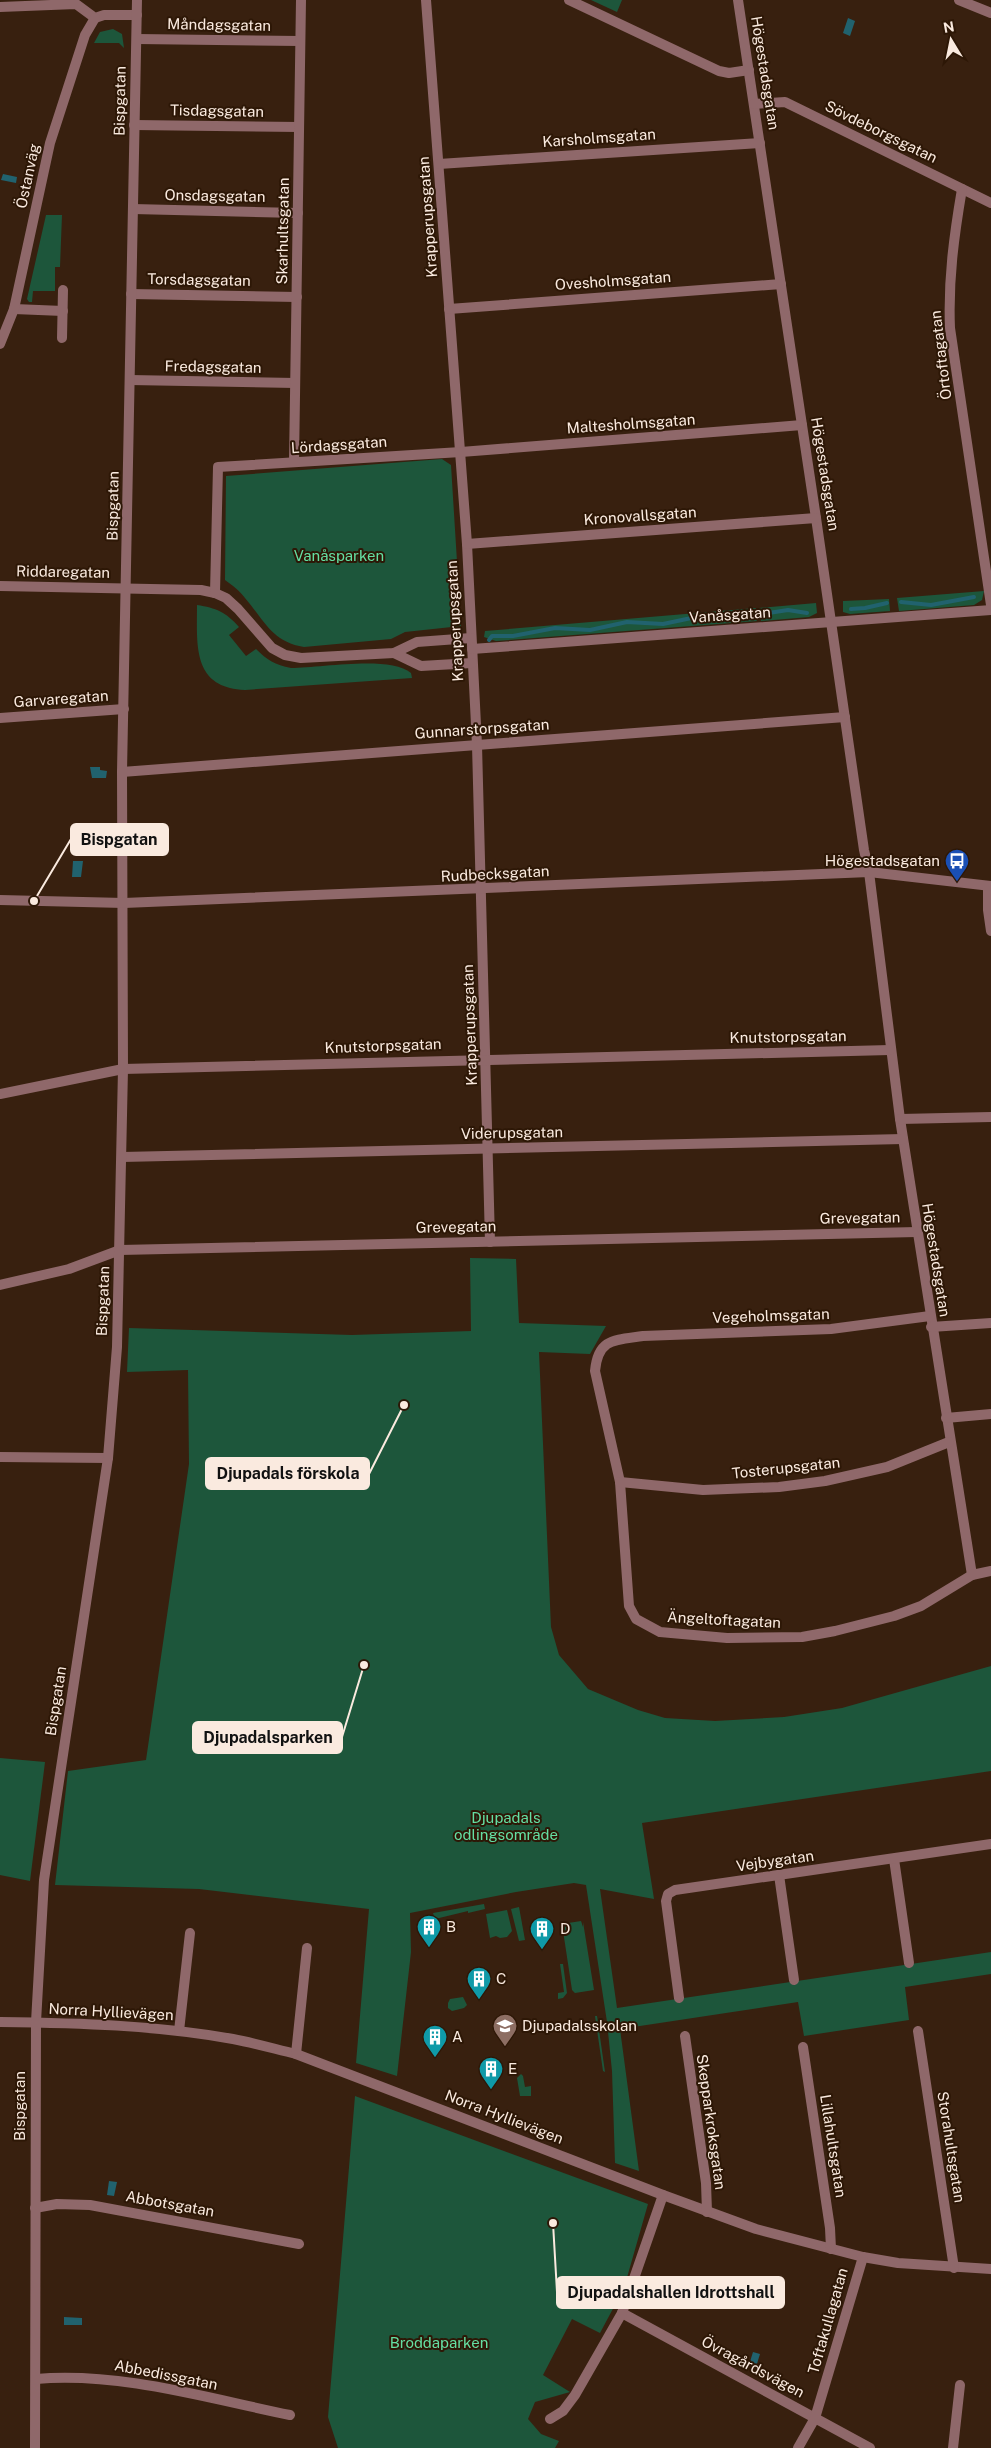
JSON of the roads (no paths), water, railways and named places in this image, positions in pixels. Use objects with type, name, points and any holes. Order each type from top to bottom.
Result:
[{"type":"street","name":"Bispgatan","points":[[35,2448],[36,2022],[45,1865],[108,1458],[117,1347],[123,1069],[124,904],[122,772],[137,0]]},
{"type":"street","name":"Skarhultsgatan","points":[[294,462],[301,0]]},
{"type":"street","name":"Krapperupsgatan","points":[[426,0],[467,544],[477,745],[490,1242]]},
{"type":"street","points":[[569,0],[719,72],[729,73],[749,70]]},
{"type":"street","name":"Högestadsgatan","points":[[738,0],[864,850],[869,872],[900,1119],[949,1442],[972,1575]]},
{"type":"street","points":[[959,0],[991,13]]},
{"type":"street","points":[[0,7],[76,4],[95,18],[104,15],[137,15]]},
{"type":"street","name":"Östanväg","points":[[0,344],[14,309],[50,143],[85,35],[95,18]]},
{"type":"street","name":"Måndagsgatan","points":[[136,39],[300,41]]},
{"type":"street","name":"Sövdeborgsgatan","points":[[754,104],[785,102],[991,203]]},
{"type":"street","name":"Tisdagsgatan","points":[[134,125],[299,127]]},
{"type":"street","name":"Karsholmsgatan","points":[[439,164],[760,143]]},
{"type":"street","name":"Örtoftagatan","points":[[962,189],[952,251],[949,291],[950,328],[991,605]]},
{"type":"street","name":"Onsdagsgatan","points":[[133,209],[298,212]]},
{"type":"street","name":"Ovesholmsgatan","points":[[449,309],[780,284]]},
{"type":"street","points":[[62,338],[63,290]]},
{"type":"street","name":"Torsdagsgatan","points":[[131,294],[297,297]]},
{"type":"street","points":[[14,309],[63,311]]},
{"type":"street","name":"Fredagsgatan","points":[[130,380],[295,383]]},
{"type":"street","name":"Maltesholmsgatan","points":[[461,452],[802,426]]},
{"type":"street","name":"Lördagsgatan","points":[[215,593],[218,467],[461,452]]},
{"type":"street","name":"Kronovallsgatan","points":[[467,544],[816,518]]},
{"type":"street","name":"Riddaregatan","points":[[0,586],[126,588]]},
{"type":"street","points":[[126,588],[215,593],[238,609],[272,648],[285,655],[316,659],[394,653],[417,642],[471,638]]},
{"type":"street","name":"Vanåsgatan","points":[[472,649],[991,610]]},
{"type":"street","points":[[394,653],[421,666],[472,663]]},
{"type":"street","name":"Garvaregatan","points":[[0,718],[124,710]]},
{"type":"street","name":"Gunnarstorpsgatan","points":[[122,772],[845,717]]},
{"type":"street","name":"Rudbecksgatan","points":[[0,900],[124,904],[869,872],[990,886]]},
{"type":"street","points":[[990,886],[988,910],[991,931]]},
{"type":"street","name":"Knutstorpsgatan","points":[[0,1094],[123,1069],[486,1058],[890,1050]]},
{"type":"street","points":[[900,1119],[991,1118]]},
{"type":"street","name":"Viderupsgatan","points":[[122,1157],[903,1139]]},
{"type":"street","name":"Grevegatan","points":[[0,1285],[68,1269],[120,1250],[917,1232]]},
{"type":"street","name":"Vegeholmsgatan","points":[[613,1340],[643,1336],[831,1330],[930,1316]]},
{"type":"street","points":[[931,1327],[991,1323]]},
{"type":"street","name":"Ängeltoftagatan","points":[[613,1340],[602,1347],[596,1358],[595,1371],[620,1482],[629,1606],[636,1619],[660,1632],[767,1639],[802,1637],[894,1616],[921,1606],[972,1575],[991,1570]]},
{"type":"street","points":[[946,1418],[991,1414]]},
{"type":"street","name":"Tosterupsgatan","points":[[620,1482],[703,1490],[779,1487],[825,1481],[887,1468],[949,1442]]},
{"type":"street","points":[[0,1457],[108,1458]]},
{"type":"street","name":"Vejbygatan","points":[[679,1998],[666,1901],[668,1894],[675,1890],[991,1844]]},
{"type":"street","points":[[894,1859],[909,1962]]},
{"type":"street","points":[[779,1875],[794,1980]]},
{"type":"street","points":[[179,2031],[190,1933]]},
{"type":"street","points":[[296,2054],[307,1948]]},
{"type":"street","name":"Norra Hyllievägen","points":[[0,2022],[36,2022],[179,2031],[234,2039],[296,2054],[707,2212],[756,2229],[862,2257],[954,2268],[991,2269]]},
{"type":"street","name":"Storahultsgatan","points":[[918,2031],[954,2268]]},
{"type":"street","name":"Skepparkroksgatan","points":[[685,2036],[706,2183],[707,2212]]},
{"type":"street","name":"Lillahultsgatan","points":[[803,2047],[830,2228],[831,2249]]},
{"type":"street","points":[[550,2419],[563,2411],[575,2395],[622,2313],[663,2195]]},
{"type":"street","name":"Abbotsgatan","points":[[35,2208],[57,2204],[90,2205],[299,2244]]},
{"type":"street","name":"Toftakullagatan","points":[[798,2448],[815,2418],[862,2257]]},
{"type":"street","name":"Övragårdsvägen","points":[[622,2313],[870,2448]]},
{"type":"street","name":"Abbedissgatan","points":[[36,2379],[93,2377],[135,2382],[290,2416]]},
{"type":"street","points":[[953,2448],[960,2385]]},
{"type":"water","points":[[848,18],[855,21],[850,36],[843,33]]},
{"type":"water","points":[[3,174],[17,177],[16,183],[1,180]]},
{"type":"water","points":[[90,767],[100,767],[100,770],[107,771],[106,778],[92,778]]},
{"type":"water","points":[[73,861],[83,861],[81,877],[72,877]]},
{"type":"water","points":[[109,2181],[117,2182],[114,2196],[107,2195]]},
{"type":"water","points":[[64,2317],[82,2318],[82,2325],[64,2325]]},
{"type":"water","points":[[753,2352],[760,2354],[756,2367],[749,2365]]},
{"type":"waterway","points":[[901,602],[931,605],[974,597]]},
{"type":"waterway","points":[[851,609],[887,603]]},
{"type":"waterway","points":[[762,614],[788,610],[807,613]]},
{"type":"waterway","points":[[489,640],[492,636],[513,636],[555,628],[590,630],[627,622],[663,624],[701,616]]},
{"type":"waterway","points":[[709,616],[733,619],[755,616]]},
{"type":"place","name":"Högestadsgatan","points":[[957,882]]},
{"type":"place","name":"Bispgatan","points":[[34,901]]},
{"type":"place","name":"Djupadals förskola","points":[[404,1405]]},
{"type":"place","name":"Djupadalsparken","points":[[364,1665]]},
{"type":"place","name":"B","points":[[429,1948]]},
{"type":"place","name":"D","points":[[542,1950]]},
{"type":"place","name":"C","points":[[479,2000]]},
{"type":"place","name":"Djupadalsskolan","points":[[505,2047]]},
{"type":"place","name":"A","points":[[435,2058]]},
{"type":"place","name":"E","points":[[491,2090]]},
{"type":"place","name":"Djupadalshallen Idrottshall","points":[[553,2223]]},
{"type":"park label","name":"Vanåsparken","points":[[339,556]]},
{"type":"park label","name":"Djupadals odlingsområde","points":[[506,1826]]},
{"type":"park label","name":"Broddaparken","points":[[439,2343]]}]
